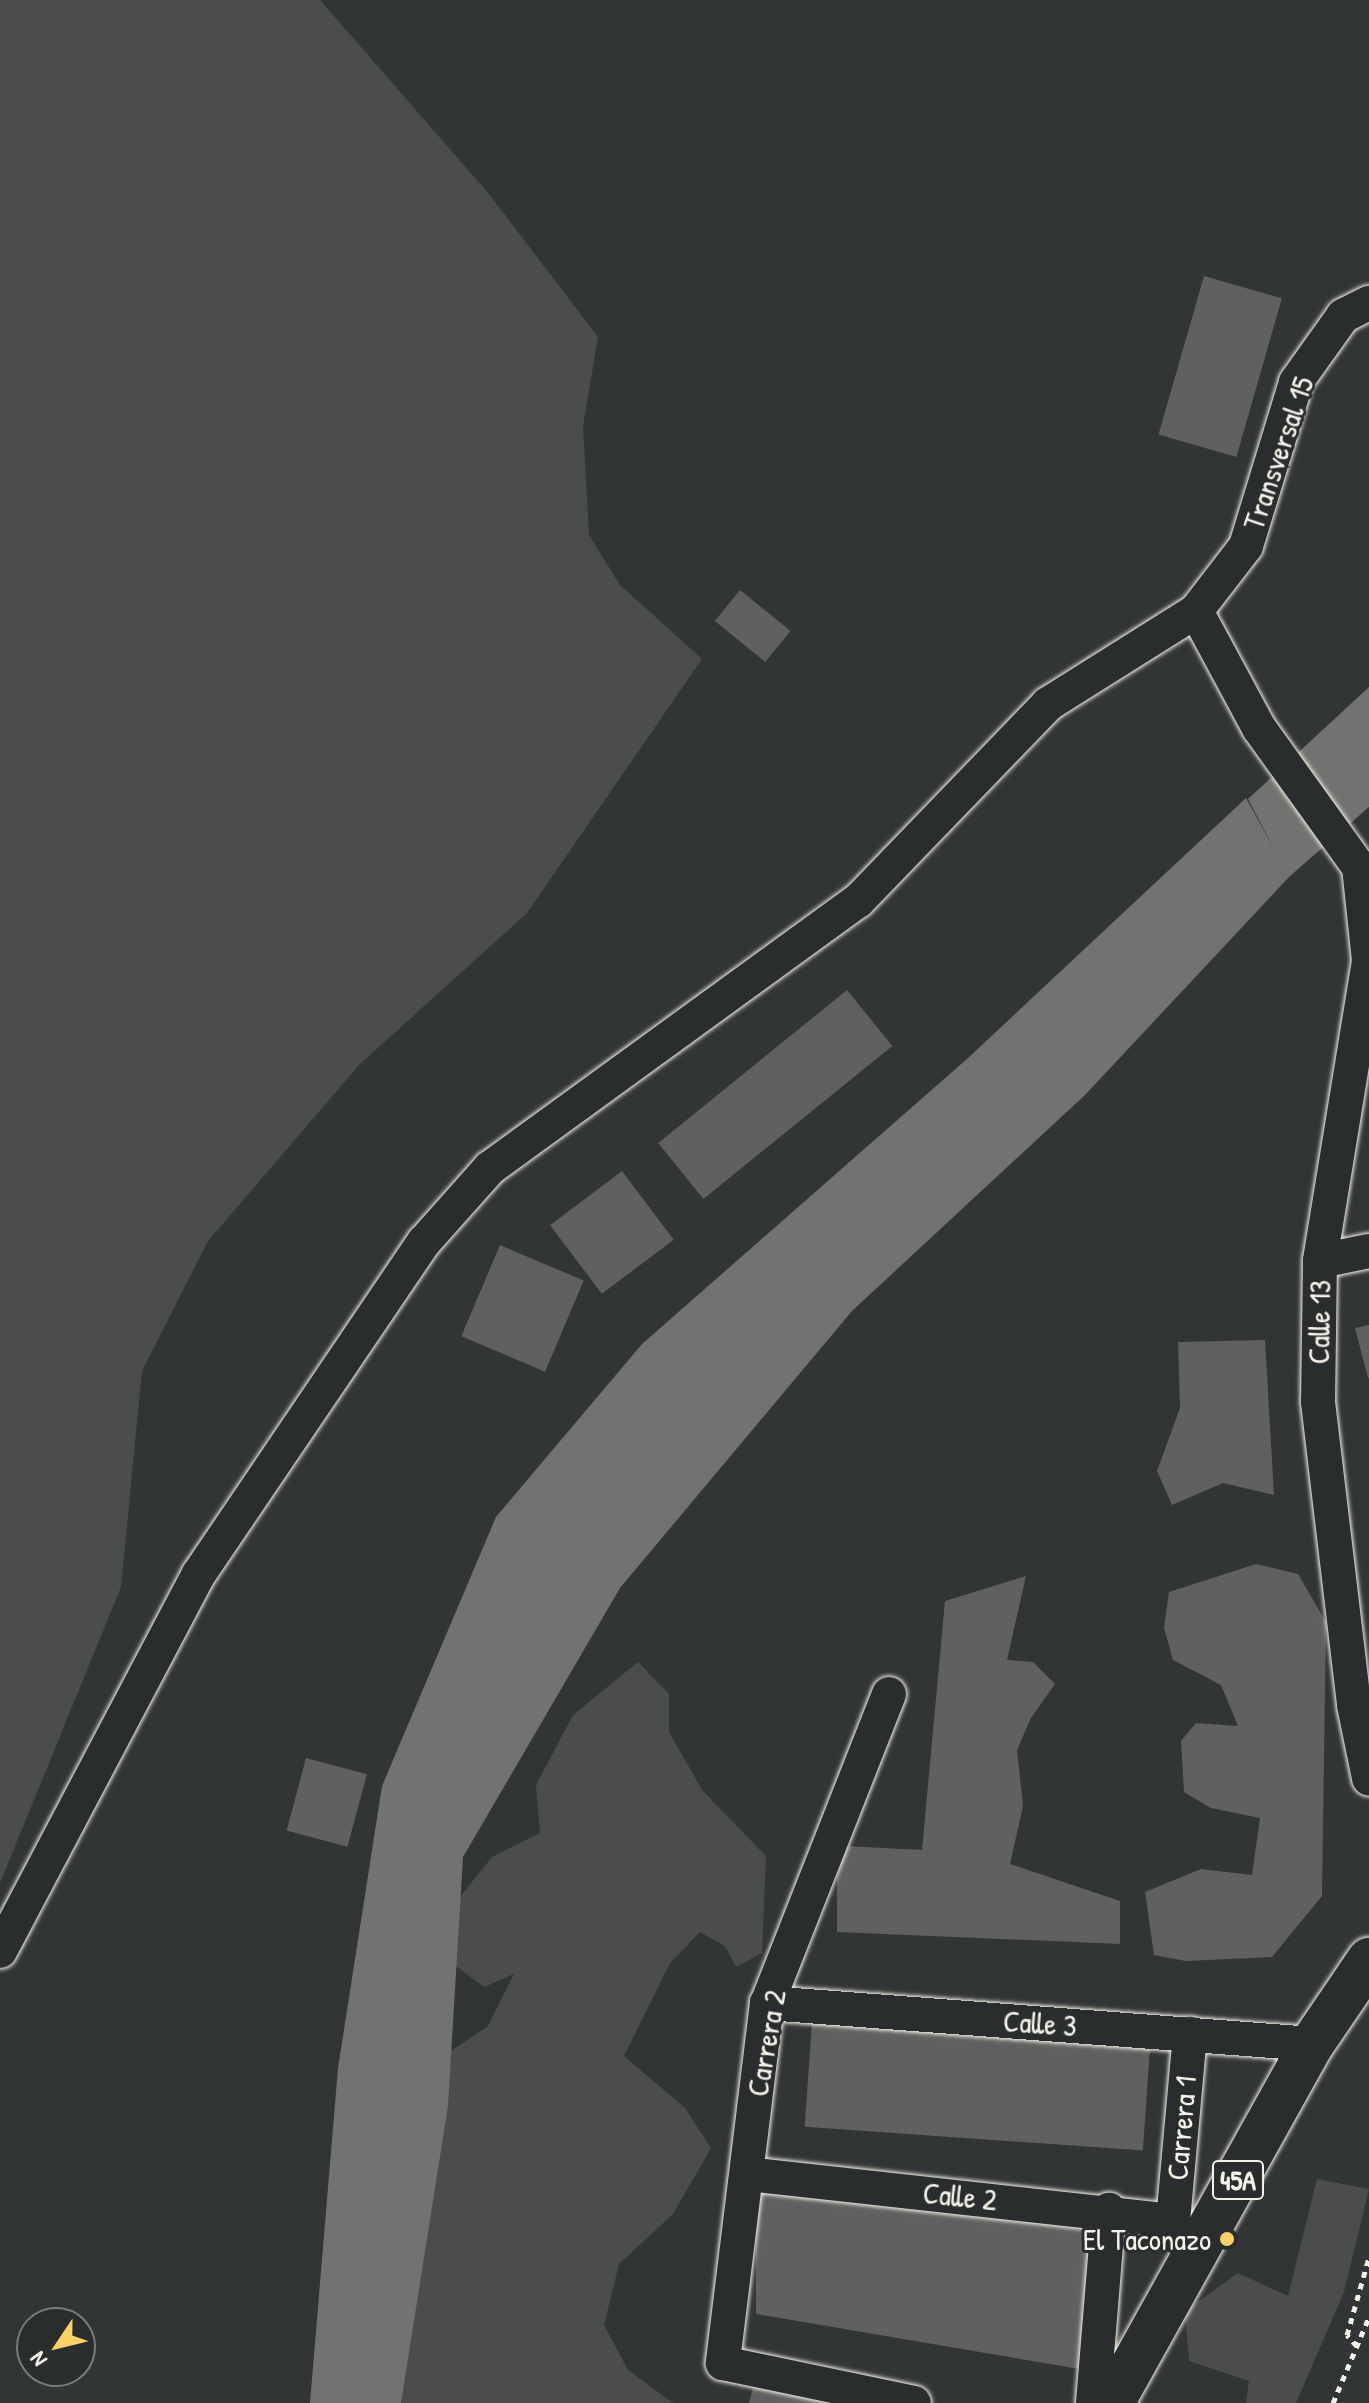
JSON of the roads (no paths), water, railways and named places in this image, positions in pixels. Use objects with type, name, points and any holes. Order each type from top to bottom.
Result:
[{"type":"highway","name":"45A","points":[[1112,2403],[1312,2044],[1369,1960]]},
{"type":"street","name":"Transversal 15","points":[[1196,611],[1246,546],[1296,382],[1343,316],[1369,303]]},
{"type":"street","name":"Calle 13","points":[[1196,611],[1259,728],[1359,867],[1369,961],[1320,1261],[1318,1402],[1354,1705],[1369,1778]]},
{"type":"street","points":[[0,1951],[199,1574],[424,1242],[471,1189],[490,1168],[858,901],[1048,704],[1196,611]]},
{"type":"street","points":[[1320,1261],[1369,1251]]},
{"type":"street","name":"Carrera 2","points":[[889,1694],[767,2003],[723,2363],[914,2403]]},
{"type":"street","name":"Calle 3","points":[[767,2003],[1312,2044]]},
{"type":"street","name":"Carrera 1","points":[[1173,2221],[1190,2034]]},
{"type":"street","name":"Calle 2","points":[[747,2174],[1109,2210],[1173,2221]]},
{"type":"street","points":[[1093,2403],[1109,2210]]},
{"type":"place","name":"El Taconazo","points":[[1227,2239]]}]
